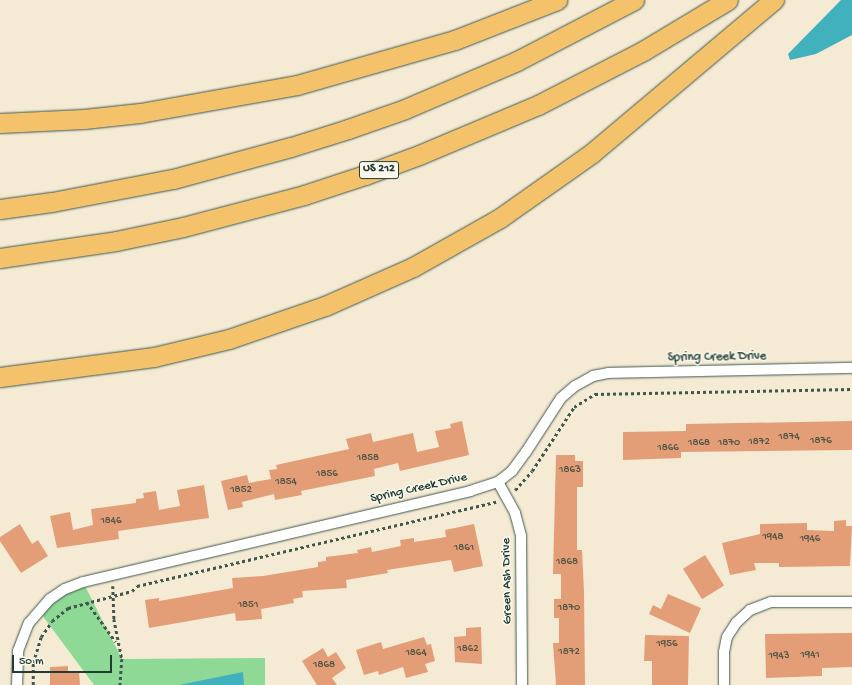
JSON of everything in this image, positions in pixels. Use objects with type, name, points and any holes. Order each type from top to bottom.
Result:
[{"type":"highway","points":[[0,123],[84,119],[140,113],[297,85],[455,40],[557,0]]},
{"type":"highway","points":[[0,209],[52,202],[173,179],[291,147],[348,129],[412,106],[517,61],[634,0]]},
{"type":"highway","name":"US 212","points":[[0,258],[116,241],[183,226],[304,195],[372,173],[475,133],[545,101],[643,51],[728,0]]},
{"type":"highway","points":[[0,377],[154,357],[229,339],[325,306],[426,261],[500,218],[592,154],[774,0]]},
{"type":"highway","points":[[0,370],[92,365]]},
{"type":"street","name":"Spring Creek Drive","points":[[17,685],[18,651],[29,623],[50,599],[65,589],[113,575],[470,491],[498,482],[512,471],[561,398],[575,386],[593,376],[609,373],[852,368]]},
{"type":"street","name":"Green Ash Drive","points":[[498,482],[515,514],[521,536],[522,685]]},
{"type":"street","points":[[724,685],[724,652],[727,637],[736,623],[750,610],[771,602],[852,602]]},
{"type":"path","points":[[113,575],[114,619],[122,659],[120,685]]},
{"type":"path","points":[[87,602],[118,645]]},
{"type":"green space","points":[[83,582],[122,659],[265,658],[265,685],[94,685],[39,611]]},
{"type":"water","points":[[841,0],[852,0],[852,35],[816,54],[790,60],[788,54]]},
{"type":"water","points":[[243,672],[244,685],[179,685]]},
{"type":"building","points":[[462,421],[469,455],[400,471],[398,463],[374,469],[375,476],[301,491],[302,495],[275,500],[274,494],[242,502],[243,507],[228,510],[221,481],[247,475],[249,483],[271,479],[269,470],[277,469],[276,465],[349,449],[346,439],[371,433],[373,442],[413,433],[417,452],[439,447],[435,431],[451,428],[450,424]]},
{"type":"building","points":[[852,421],[852,450],[681,452],[681,458],[623,460],[623,432],[686,431],[686,424]]},
{"type":"building","points":[[556,455],[575,455],[575,461],[583,461],[583,487],[577,487],[577,550],[582,550],[585,685],[556,685],[553,643],[559,643],[559,618],[554,618],[554,599],[561,599],[561,574],[553,574]]},
{"type":"building","points":[[204,485],[209,518],[118,531],[119,539],[57,548],[50,516],[70,512],[73,530],[93,525],[91,509],[136,503],[136,499],[144,498],[143,493],[156,491],[159,510],[180,506],[177,490]]},
{"type":"building","points":[[846,520],[846,526],[852,526],[850,566],[779,567],[779,563],[754,563],[756,570],[730,575],[722,543],[760,534],[760,524],[807,523],[807,530],[834,531],[834,521]]},
{"type":"building","points":[[20,524],[32,544],[38,540],[48,556],[21,573],[0,541],[0,537]]},
{"type":"building","points":[[474,524],[483,566],[454,572],[451,560],[387,570],[388,573],[346,580],[347,588],[302,591],[303,597],[293,599],[294,603],[261,609],[262,619],[236,621],[235,613],[149,628],[145,600],[159,598],[159,601],[233,588],[232,578],[263,576],[318,567],[318,562],[326,561],[326,557],[358,553],[357,550],[371,547],[372,552],[401,546],[400,540],[414,538],[414,542],[446,537],[445,530]]},
{"type":"building","points":[[705,555],[724,586],[702,599],[683,569]]},
{"type":"building","points":[[668,594],[701,608],[690,633],[649,614],[653,605],[661,609]]},
{"type":"building","points":[[481,627],[482,664],[455,662],[454,637],[466,636],[466,628]]},
{"type":"building","points":[[852,633],[852,667],[822,668],[822,676],[766,678],[765,634]]},
{"type":"building","points":[[645,635],[689,636],[688,685],[652,685],[652,661],[644,661]]},
{"type":"building","points":[[424,637],[427,645],[431,644],[435,661],[425,664],[428,672],[406,678],[403,667],[379,675],[378,671],[364,675],[356,650],[381,642],[383,649]]},
{"type":"building","points":[[323,648],[328,657],[336,652],[346,668],[332,678],[337,685],[317,685],[302,661]]},
{"type":"building","points":[[68,666],[68,672],[79,672],[80,685],[50,685],[50,667]]}]
